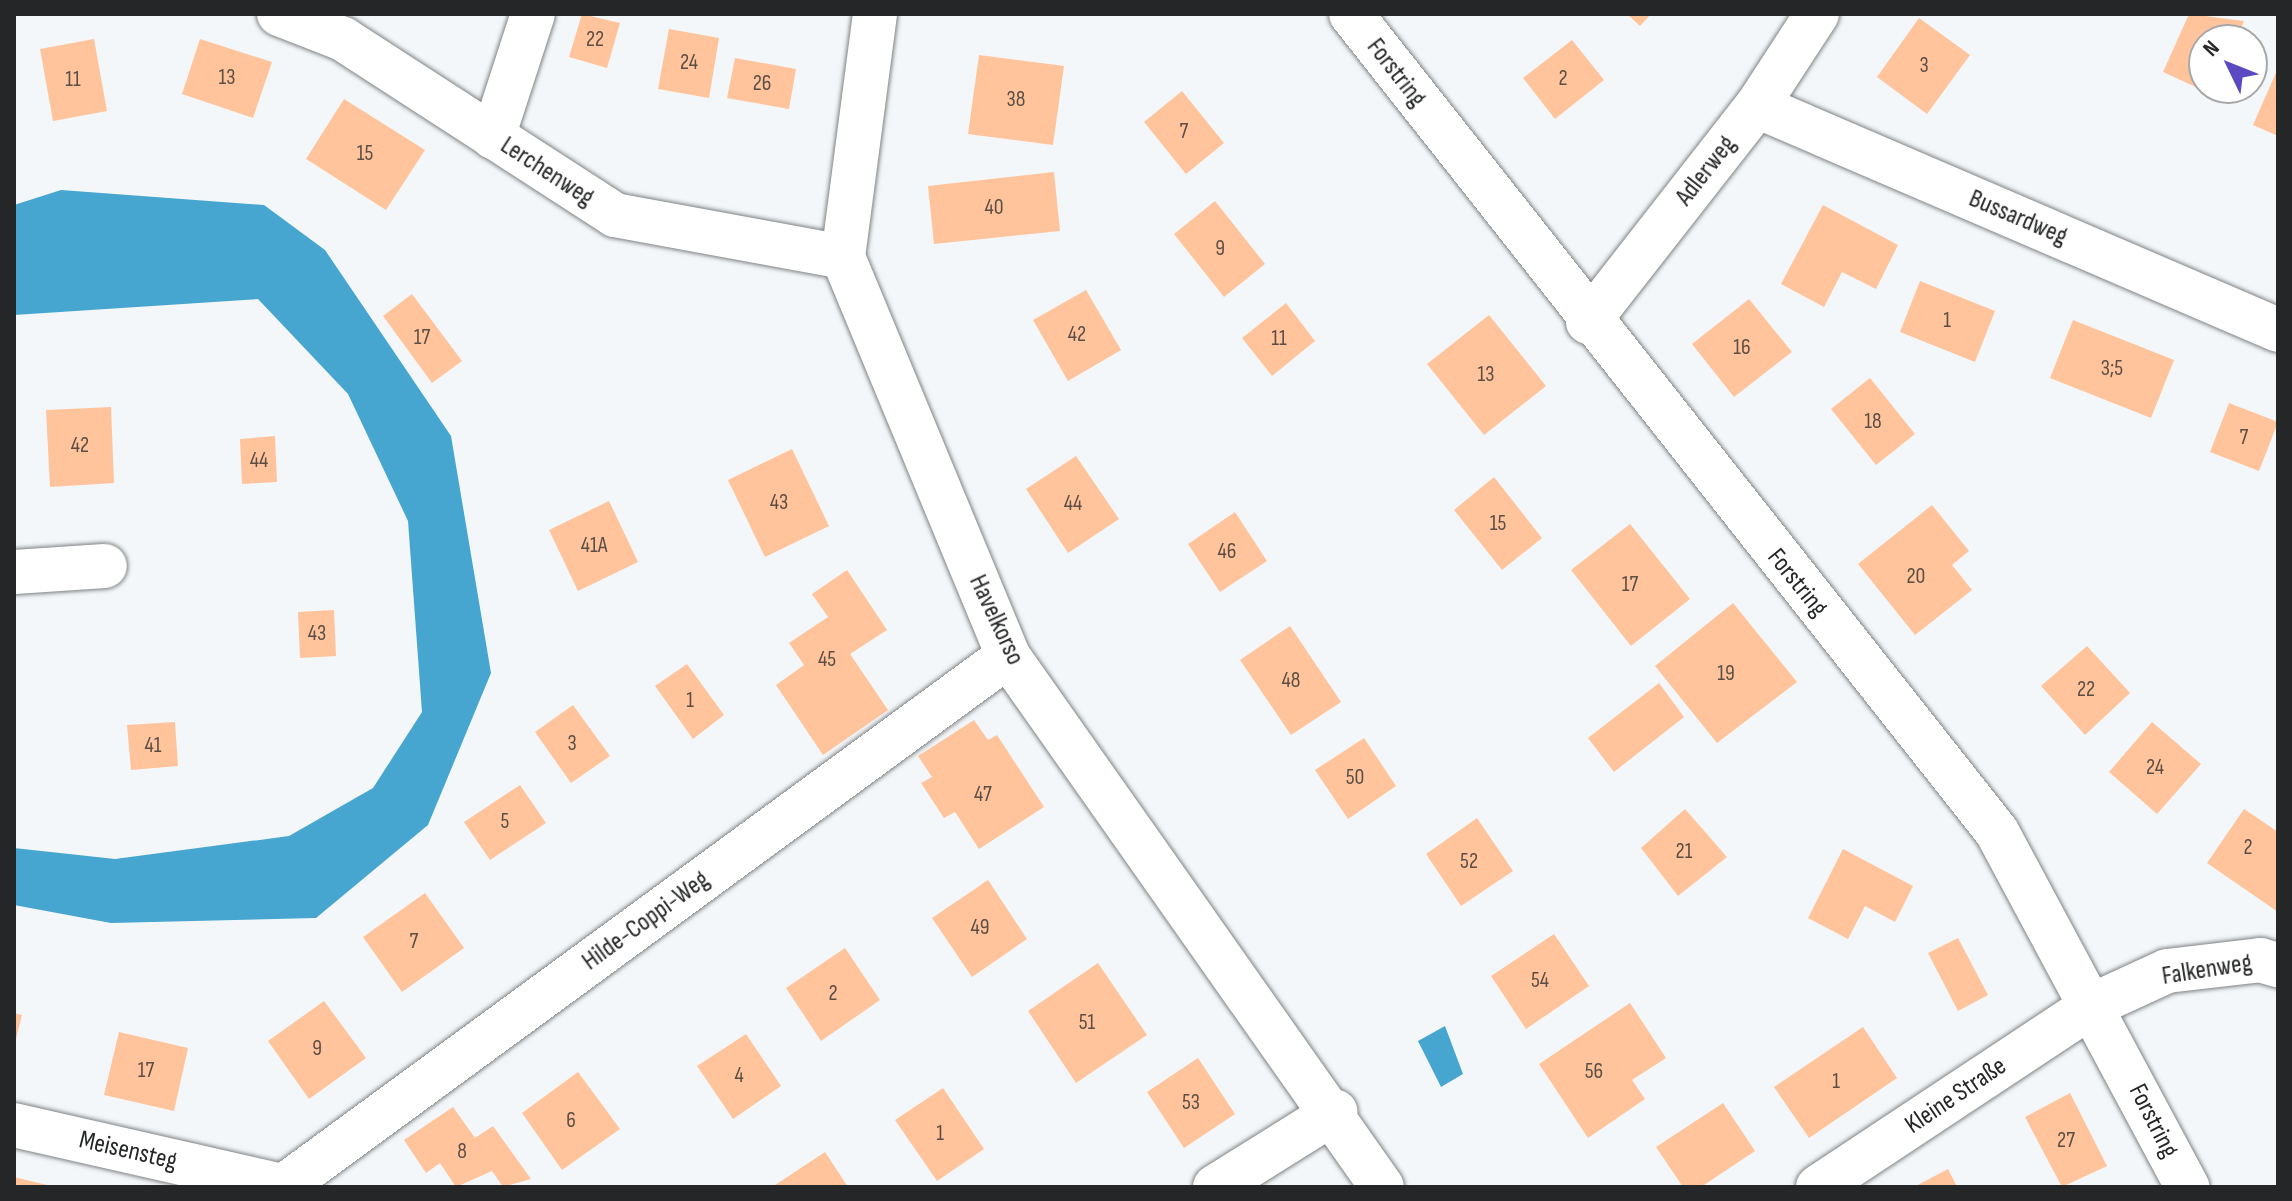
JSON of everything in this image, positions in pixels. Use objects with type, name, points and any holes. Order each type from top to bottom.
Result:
[{"type":"street","name":"Lerchenweg","points":[[279,14],[343,39],[615,215],[843,257]]},
{"type":"street","points":[[493,137],[533,14]]},
{"type":"street","name":"Havelkorso","points":[[875,14],[843,257],[1008,656],[1335,1112],[1382,1187]]},
{"type":"street","name":"Forstring","points":[[1351,14],[1588,322],[1997,832],[2093,1005],[2187,1187]]},
{"type":"street","name":"Adlerweg","points":[[1588,322],[1757,106],[1817,14]]},
{"type":"street","name":"Bussardweg","points":[[1757,106],[2278,330]]},
{"type":"street","points":[[14,572],[105,566]]},
{"type":"street","name":"Hilde-Coppi-Weg","points":[[286,1186],[1008,656]]},
{"type":"street","name":"Falkenweg","points":[[2093,1005],[2167,971],[2260,960],[2278,965]]},
{"type":"street","name":"Kleine Straße","points":[[1818,1187],[2093,1005]]},
{"type":"street","points":[[1215,1187],[1335,1112]]},
{"type":"street","name":"Meisensteg","points":[[14,1125],[286,1186]]},
{"type":"water","points":[[61,190],[264,205],[325,250],[451,436],[491,673],[428,825],[316,918],[111,923],[14,905],[14,848],[115,859],[289,836],[373,788],[422,712],[408,521],[348,394],[258,299],[14,315],[14,205]]},
{"type":"water","points":[[1445,1026],[1463,1074],[1441,1087],[1418,1041]]},
{"type":"building","points":[[582,14],[620,23],[607,68],[569,57]]},
{"type":"building","points":[[1627,14],[1651,14],[1640,26]]},
{"type":"building","points":[[2189,14],[2244,21],[2243,24],[2188,24],[2188,83],[2163,72]]},
{"type":"building","points":[[1919,18],[1970,55],[1927,114],[1877,77]]},
{"type":"building","points":[[669,29],[719,38],[709,98],[658,89]]},
{"type":"building","points":[[94,39],[107,111],[53,121],[40,49]]},
{"type":"building","points":[[200,39],[272,62],[253,118],[182,94]]},
{"type":"building","points":[[1572,40],[1604,80],[1555,119],[1523,78]]},
{"type":"building","points":[[979,55],[1064,66],[1053,145],[968,134]]},
{"type":"building","points":[[735,58],[796,69],[789,109],[727,98]]},
{"type":"building","points":[[2278,68],[2278,136],[2253,125],[2262,104],[2268,104],[2268,91]]},
{"type":"building","points":[[1182,91],[1224,143],[1186,174],[1144,122]]},
{"type":"building","points":[[344,99],[425,150],[386,210],[306,159]]},
{"type":"building","points":[[1054,172],[1060,231],[934,244],[928,186]]},
{"type":"building","points":[[1215,201],[1265,264],[1224,297],[1174,234]]},
{"type":"building","points":[[1823,205],[1898,245],[1876,289],[1842,272],[1824,307],[1781,284]]},
{"type":"building","points":[[1920,281],[1995,311],[1975,362],[1900,332]]},
{"type":"building","points":[[1086,290],[1121,350],[1068,381],[1033,320]]},
{"type":"building","points":[[412,294],[462,361],[432,383],[383,316]]},
{"type":"building","points":[[1749,299],[1792,352],[1734,397],[1692,344]]},
{"type":"building","points":[[1286,303],[1315,341],[1272,376],[1242,338]]},
{"type":"building","points":[[1489,315],[1546,386],[1484,435],[1427,364]]},
{"type":"building","points":[[2073,320],[2174,360],[2151,418],[2050,378]]},
{"type":"building","points":[[1870,378],[1915,434],[1876,465],[1831,409]]},
{"type":"building","points":[[2229,403],[2278,422],[2259,471],[2210,452]]},
{"type":"building","points":[[111,407],[114,483],[50,487],[46,410]]},
{"type":"building","points":[[275,436],[277,482],[242,484],[240,439]]},
{"type":"building","points":[[792,449],[829,526],[765,557],[728,480]]},
{"type":"building","points":[[1076,456],[1119,519],[1068,553],[1026,489]]},
{"type":"building","points":[[1494,477],[1542,538],[1502,570],[1454,510]]},
{"type":"building","points":[[609,501],[638,562],[578,591],[549,530]]},
{"type":"building","points":[[1932,505],[1969,551],[1952,565],[1972,590],[1915,635],[1858,564]]},
{"type":"building","points":[[1235,512],[1267,561],[1220,592],[1188,544]]},
{"type":"building","points":[[1630,524],[1690,599],[1631,646],[1571,570]]},
{"type":"building","points":[[847,570],[887,630],[850,654],[888,710],[823,755],[776,685],[804,665],[789,643],[828,617],[812,594]]},
{"type":"building","points":[[1733,603],[1797,682],[1717,743],[1655,666]]},
{"type":"building","points":[[334,610],[336,656],[300,658],[298,612]]},
{"type":"building","points":[[1290,626],[1341,702],[1291,735],[1240,660]]},
{"type":"building","points":[[2087,646],[2130,693],[2085,735],[2041,686]]},
{"type":"building","points":[[687,664],[724,715],[693,739],[655,686]]},
{"type":"building","points":[[1659,683],[1684,717],[1614,772],[1588,738]]},
{"type":"building","points":[[573,705],[610,756],[571,783],[535,732]]},
{"type":"building","points":[[974,720],[988,740],[997,735],[1044,807],[979,849],[955,812],[944,818],[921,783],[932,777],[918,756]]},
{"type":"building","points":[[175,722],[178,766],[131,770],[127,725]]},
{"type":"building","points":[[2152,722],[2201,764],[2157,814],[2109,772]]},
{"type":"building","points":[[1364,738],[1396,786],[1348,819],[1315,770]]},
{"type":"building","points":[[520,785],[546,823],[490,860],[464,822]]},
{"type":"building","points":[[1685,809],[1727,857],[1678,896],[1641,848]]},
{"type":"building","points":[[2244,809],[2278,832],[2278,912],[2207,863]]},
{"type":"building","points":[[1477,818],[1513,871],[1461,906],[1426,854]]},
{"type":"building","points":[[1843,849],[1913,886],[1895,922],[1865,906],[1848,939],[1808,918]]},
{"type":"building","points":[[988,880],[1027,939],[972,977],[932,918]]},
{"type":"building","points":[[425,893],[464,948],[402,992],[363,937]]},
{"type":"building","points":[[1554,934],[1589,986],[1526,1029],[1491,976]]},
{"type":"building","points":[[1958,938],[1988,995],[1958,1011],[1928,953]]},
{"type":"building","points":[[845,948],[880,1000],[821,1041],[786,988]]},
{"type":"building","points":[[1098,963],[1147,1035],[1076,1083],[1028,1011]]},
{"type":"building","points":[[324,1001],[366,1058],[309,1099],[268,1041]]},
{"type":"building","points":[[1630,1003],[1666,1058],[1632,1080],[1645,1099],[1588,1138],[1539,1064]]},
{"type":"building","points":[[14,1013],[22,1015],[15,1043],[14,1043]]},
{"type":"building","points":[[1863,1027],[1897,1078],[1809,1138],[1774,1087]]},
{"type":"building","points":[[119,1032],[188,1048],[174,1111],[104,1095]]},
{"type":"building","points":[[746,1034],[781,1086],[733,1119],[697,1066]]},
{"type":"building","points":[[1198,1058],[1235,1114],[1184,1148],[1147,1092]]},
{"type":"building","points":[[578,1072],[620,1129],[562,1170],[522,1113]]},
{"type":"building","points":[[943,1088],[984,1149],[937,1181],[895,1120]]},
{"type":"building","points":[[2070,1093],[2107,1166],[2062,1187],[2025,1117]]},
{"type":"building","points":[[1723,1103],[1755,1151],[1701,1187],[1683,1187],[1656,1147]]},
{"type":"building","points":[[453,1107],[475,1138],[493,1126],[531,1179],[503,1187],[492,1171],[456,1187],[440,1163],[426,1173],[404,1140]]},
{"type":"building","points":[[825,1152],[848,1187],[772,1187]]},
{"type":"building","points":[[1948,1169],[1957,1187],[1914,1187]]},
{"type":"building","points":[[14,1177],[51,1186],[14,1187]]}]
